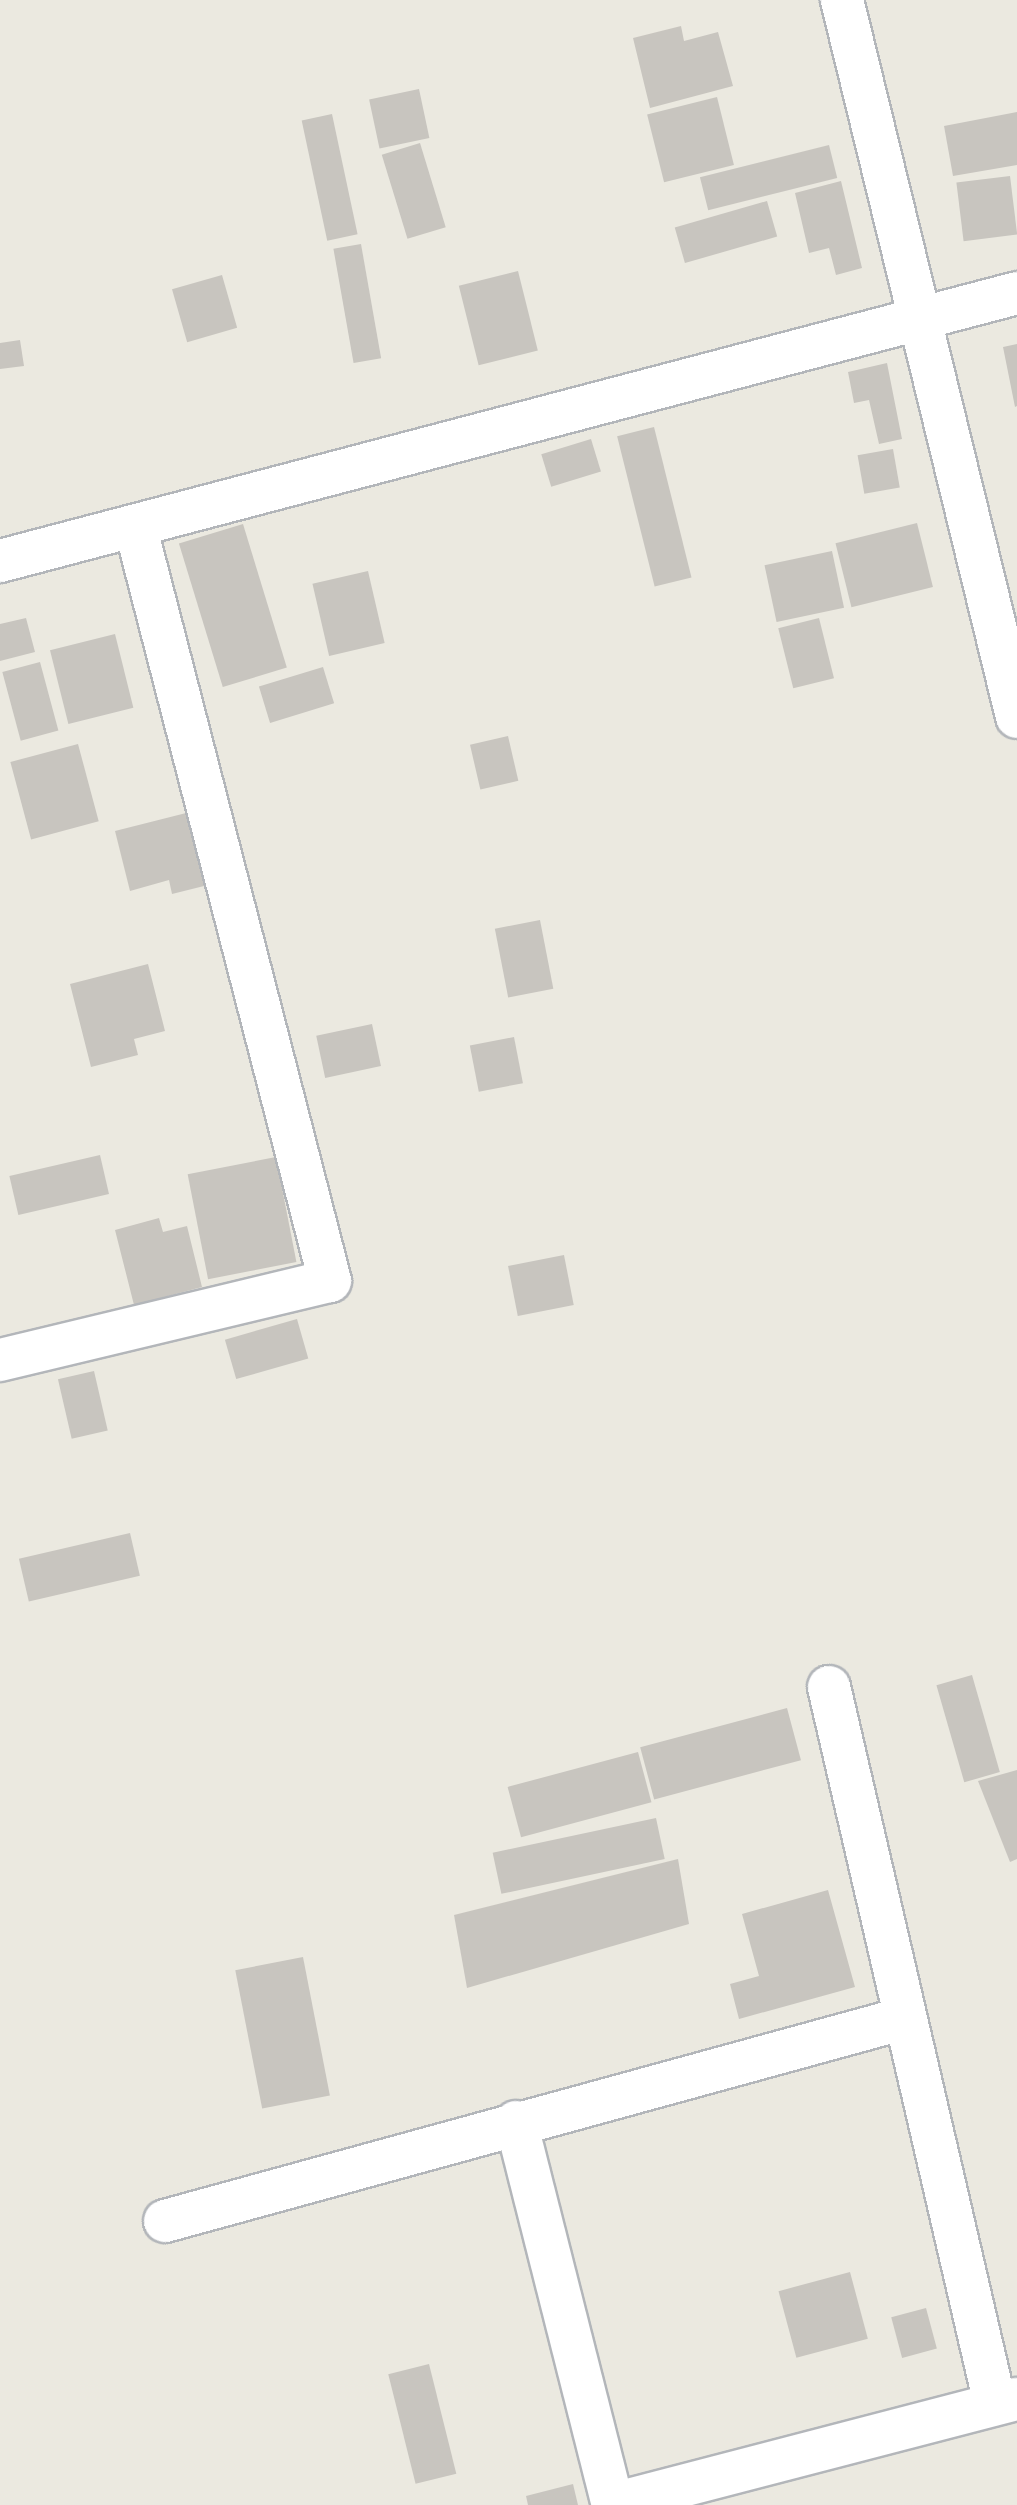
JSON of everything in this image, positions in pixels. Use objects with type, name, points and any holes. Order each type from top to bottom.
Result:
[{"type":"street","points":[[842,0],[1017,717]]},
{"type":"street","points":[[0,561],[136,529],[1017,293]]},
{"type":"street","points":[[0,1360],[330,1281],[136,529]]},
{"type":"street","points":[[516,2122],[613,2505],[1006,2402],[905,2018],[829,1687]]},
{"type":"street","points":[[164,2221],[905,2018]]},
{"type":"building","points":[[681,26],[684,41],[718,32],[733,86],[650,108],[633,38]]},
{"type":"building","points":[[419,89],[429,138],[380,149],[369,100]]},
{"type":"building","points":[[717,97],[734,165],[664,182],[647,114]]},
{"type":"building","points":[[1017,112],[1017,165],[953,176],[944,126]]},
{"type":"building","points":[[332,114],[358,234],[327,241],[302,120]]},
{"type":"building","points":[[420,143],[446,227],[407,239],[382,155]]},
{"type":"building","points":[[829,145],[837,178],[708,210],[700,177]]},
{"type":"building","points":[[1010,176],[1017,235],[964,241],[956,183]]},
{"type":"building","points":[[841,181],[862,268],[836,275],[829,248],[809,253],[795,193]]},
{"type":"building","points":[[767,201],[777,237],[685,263],[675,227]]},
{"type":"building","points":[[361,244],[381,358],[354,363],[333,249]]},
{"type":"building","points":[[518,271],[538,351],[479,365],[459,286]]},
{"type":"building","points":[[222,275],[237,328],[187,342],[172,289]]},
{"type":"building","points":[[20,340],[24,366],[0,369],[0,343]]},
{"type":"building","points":[[1017,344],[1017,406],[1015,407],[1003,347]]},
{"type":"building","points":[[887,363],[902,439],[879,444],[869,400],[854,403],[848,372]]},
{"type":"building","points":[[654,427],[691,577],[655,587],[617,436]]},
{"type":"building","points":[[591,439],[601,472],[551,487],[541,454]]},
{"type":"building","points":[[893,449],[900,487],[864,494],[858,455]]},
{"type":"building","points":[[917,523],[933,587],[851,607],[835,543]]},
{"type":"building","points":[[243,524],[287,667],[223,687],[179,544]]},
{"type":"building","points":[[832,551],[844,608],[777,622],[765,565]]},
{"type":"building","points":[[368,571],[385,643],[329,656],[312,584]]},
{"type":"building","points":[[26,618],[35,652],[0,661],[0,624]]},
{"type":"building","points":[[819,618],[834,678],[793,688],[778,628]]},
{"type":"building","points":[[115,634],[133,708],[68,724],[50,650]]},
{"type":"building","points":[[40,662],[58,731],[21,741],[2,672]]},
{"type":"building","points":[[323,667],[334,703],[270,723],[259,687]]},
{"type":"building","points":[[508,736],[518,781],[480,790],[470,745]]},
{"type":"building","points":[[78,744],[99,821],[31,839],[10,762]]},
{"type":"building","points":[[198,810],[216,883],[172,894],[169,880],[130,891],[115,831]]},
{"type":"building","points":[[540,920],[553,989],[508,997],[495,929]]},
{"type":"building","points":[[148,964],[165,1031],[134,1039],[138,1055],[91,1067],[70,984]]},
{"type":"building","points":[[372,1024],[381,1066],[325,1078],[316,1036]]},
{"type":"building","points":[[514,1037],[523,1083],[479,1092],[470,1046]]},
{"type":"building","points":[[100,1155],[109,1194],[18,1215],[9,1176]]},
{"type":"building","points":[[276,1157],[296,1262],[208,1279],[188,1174]]},
{"type":"building","points":[[159,1218],[163,1232],[187,1226],[202,1287],[134,1305],[115,1230]]},
{"type":"building","points":[[564,1255],[574,1305],[518,1316],[508,1266]]},
{"type":"building","points":[[297,1319],[308,1358],[236,1379],[225,1340]]},
{"type":"building","points":[[94,1371],[108,1430],[72,1439],[58,1379]]},
{"type":"building","points":[[130,1533],[140,1576],[29,1602],[19,1559]]},
{"type":"building","points":[[972,1675],[1000,1772],[964,1782],[936,1685]]},
{"type":"building","points":[[787,1708],[801,1760],[654,1800],[640,1747]]},
{"type":"building","points":[[638,1752],[651,1802],[521,1837],[508,1787]]},
{"type":"building","points":[[1017,1770],[1017,1859],[1010,1862],[978,1781]]},
{"type":"building","points":[[656,1818],[665,1859],[501,1894],[493,1853]]},
{"type":"building","points":[[678,1859],[689,1924],[467,1988],[454,1915]]},
{"type":"building","points":[[828,1890],[855,1987],[739,2019],[730,1984],[759,1976],[742,1914]]},
{"type":"building","points":[[303,1957],[330,2095],[262,2109],[235,1970]]},
{"type":"building","points":[[850,2272],[868,2339],[796,2358],[779,2291]]},
{"type":"building","points":[[926,2308],[937,2349],[902,2358],[891,2317]]},
{"type":"building","points":[[429,2364],[456,2474],[416,2484],[388,2374]]},
{"type":"building","points":[[573,2484],[578,2505],[528,2505],[526,2496]]}]
